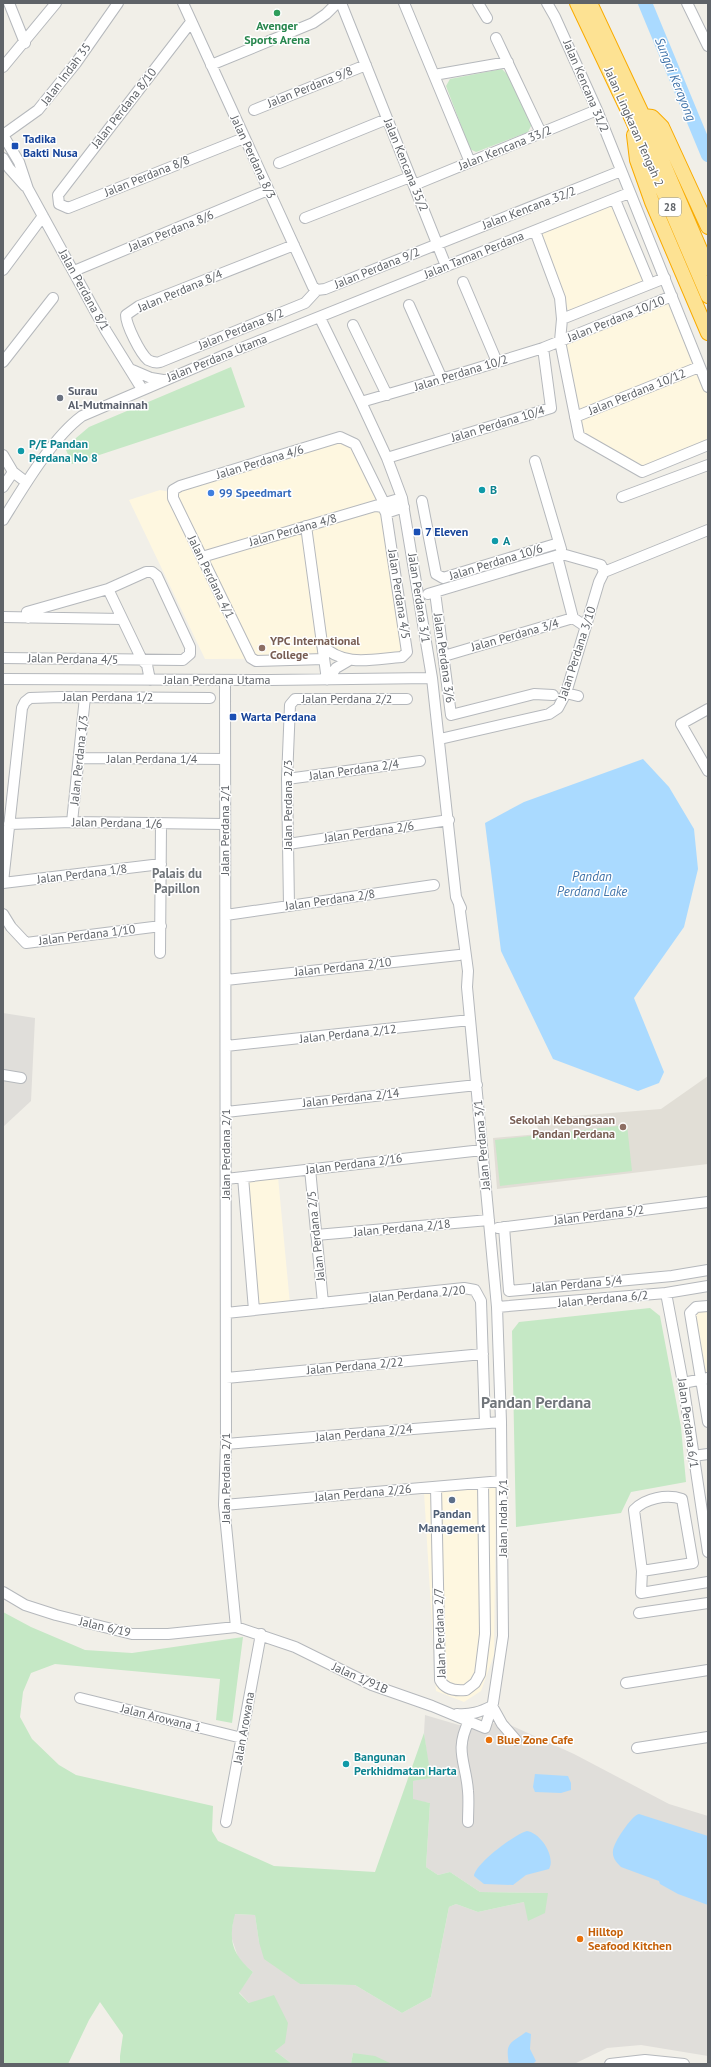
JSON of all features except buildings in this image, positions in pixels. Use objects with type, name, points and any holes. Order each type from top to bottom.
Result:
[{"type":"highway","name":"Jalan Lingkaran Tengah 2","points":[[577,3],[638,118],[708,268]]},
{"type":"highway","name":"Jalan Lingkaran Tengah 2","points":[[590,3],[638,118],[707,295]]},
{"type":"highway","points":[[708,227],[662,127],[652,117],[638,118],[639,167],[652,202],[708,333]]},
{"type":"street","points":[[3,6],[9,3],[25,43]]},
{"type":"street","points":[[3,67],[25,43],[56,3]]},
{"type":"street","name":"Jalan Indah 35","points":[[3,135],[38,110],[76,63],[118,3]]},
{"type":"street","name":"Jalan Perdana 8/3","points":[[182,3],[313,287],[317,290]]},
{"type":"street","points":[[211,65],[313,23],[326,14],[337,3]]},
{"type":"street","name":"Jalan Kencana 35/2","points":[[341,3],[446,266]]},
{"type":"street","points":[[404,3],[470,162]]},
{"type":"street","points":[[478,3],[487,18]]},
{"type":"street","name":"Jalan Kencana 31/2","points":[[547,3],[555,17],[597,110],[621,171]]},
{"type":"street","points":[[687,3],[708,46]]},
{"type":"street","name":"Jalan Perdana 8/10","points":[[58,195],[191,22]]},
{"type":"street","points":[[496,38],[541,133]]},
{"type":"street","points":[[434,75],[508,62]]},
{"type":"street","name":"Jalan Perdana 9/8","points":[[254,110],[366,65]]},
{"type":"street","name":"Jalan Kencana 33/2","points":[[305,218],[470,162],[597,110]]},
{"type":"street","points":[[279,163],[387,119]]},
{"type":"street","points":[[3,135],[19,162],[28,189]]},
{"type":"street","name":"Jalan Perdana 8/8","points":[[58,195],[59,204],[68,208],[244,138]]},
{"type":"street","points":[[3,158],[9,168],[28,189]]},
{"type":"street","points":[[621,171],[708,387]]},
{"type":"street","name":"Jalan Kencana 32/2","points":[[437,244],[621,171]]},
{"type":"street","name":"Jalan Perdana 8/1","points":[[28,189],[106,332],[142,389]]},
{"type":"street","name":"Jalan Perdana 8/6","points":[[74,271],[268,190]]},
{"type":"street","name":"Jalan Taman Perdana","points":[[320,318],[446,266],[629,194]]},
{"type":"street","points":[[615,200],[650,284]]},
{"type":"street","points":[[3,270],[43,216]]},
{"type":"street","points":[[535,231],[560,298],[562,318],[560,341],[579,436],[642,472],[708,445]]},
{"type":"street","name":"Jalan Perdana 9/2","points":[[317,290],[325,289],[437,244]]},
{"type":"street","name":"Jalan Perdana 8/4","points":[[160,362],[155,363],[148,359],[142,352],[126,322],[126,315],[139,306],[294,245]]},
{"type":"street","points":[[562,318],[665,278]]},
{"type":"street","points":[[463,282],[497,362]]},
{"type":"street","name":"Jalan Perdana 8/2","points":[[160,362],[305,303],[317,290]]},
{"type":"street","name":"Jalan Perdana 10/10","points":[[560,341],[672,296]]},
{"type":"street","points":[[3,362],[53,298]]},
{"type":"street","points":[[409,305],[442,379]]},
{"type":"street","name":"Jalan Perdana Utama","points":[[3,520],[26,482],[75,422],[82,416],[163,380],[320,318]]},
{"type":"street","name":"Jalan Perdana 3/1","points":[[320,318],[387,458],[404,503],[432,678],[458,900],[464,915],[472,964],[468,971],[466,982]]},
{"type":"street","points":[[353,325],[387,395]]},
{"type":"street","name":"Jalan Perdana 10/2","points":[[361,402],[442,379],[543,348],[560,341]]},
{"type":"street","name":"Jalan Perdana 10/4","points":[[387,458],[552,408],[543,348]]},
{"type":"street","name":"Jalan Perdana 10/12","points":[[575,417],[699,367]]},
{"type":"street","points":[[130,369],[151,378],[163,380]]},
{"type":"street","name":"Jalan Perdana 4/6","points":[[173,490],[180,486],[340,437],[348,439]]},
{"type":"street","name":"Jalan Perdana 4/5","points":[[348,439],[355,444],[382,507],[407,652],[402,657],[348,661]]},
{"type":"street","points":[[3,455],[13,472],[26,482]]},
{"type":"street","name":"Jalan Perdana 10/6","points":[[535,461],[559,543],[560,555],[573,618]]},
{"type":"street","points":[[622,497],[708,464]]},
{"type":"street","points":[[3,487],[13,472]]},
{"type":"street","name":"Jalan Perdana 4/1","points":[[173,490],[173,498],[248,654],[256,660],[324,659]]},
{"type":"street","name":"Jalan Perdana 10/6","points":[[422,501],[436,574],[439,578],[559,543]]},
{"type":"street","name":"Jalan Perdana 4/8","points":[[202,557],[306,526],[404,503]]},
{"type":"street","points":[[306,526],[327,680]]},
{"type":"street","points":[[420,597],[560,555],[601,565],[604,572],[708,530]]},
{"type":"street","name":"Jalan Perdana 4/5","points":[[3,658],[183,660],[190,654],[190,647],[157,576],[152,572],[146,572],[108,589]]},
{"type":"street","name":"Jalan Perdana 3/10","points":[[440,739],[549,714],[558,708],[566,693],[585,626],[599,582],[604,572]]},
{"type":"street","points":[[28,618],[27,612],[108,589],[142,660],[147,666],[146,680]]},
{"type":"street","name":"Jalan Perdana 3/6","points":[[435,592],[451,715],[534,694],[552,695]]},
{"type":"street","points":[[3,617],[122,619]]},
{"type":"street","name":"Jalan Perdana 3/4","points":[[444,656],[573,618],[585,626]]},
{"type":"street","points":[[322,645],[331,653],[348,661]]},
{"type":"street","points":[[327,680],[336,668],[348,661]]},
{"type":"street","name":"Jalan Perdana Utama","points":[[3,679],[327,680],[432,678]]},
{"type":"street","name":"Jalan Perdana 2/1","points":[[225,680],[226,1444],[224,1505],[236,1627]]},
{"type":"street","points":[[566,693],[578,696]]},
{"type":"street","name":"Jalan Perdana 1/3","points":[[72,822],[85,697]]},
{"type":"street","name":"Jalan Perdana 1/2","points":[[9,824],[21,718],[25,702],[30,698],[210,698]]},
{"type":"street","name":"Jalan Perdana 2/2","points":[[290,705],[295,699],[407,699]]},
{"type":"street","name":"Jalan Perdana 2/3","points":[[289,906],[287,779],[290,705]]},
{"type":"street","points":[[708,709],[681,724],[708,771]]},
{"type":"street","name":"Jalan Perdana 1/4","points":[[79,758],[225,759]]},
{"type":"street","name":"Jalan Perdana 2/4","points":[[287,779],[420,761]]},
{"type":"street","name":"Jalan Perdana 2/6","points":[[288,844],[449,820]]},
{"type":"street","name":"Jalan Perdana 1/6","points":[[9,824],[72,822],[225,824]]},
{"type":"street","points":[[3,882],[9,824]]},
{"type":"street","points":[[160,953],[161,824]]},
{"type":"street","name":"Jalan Perdana 1/8","points":[[3,882],[161,864]]},
{"type":"street","name":"Jalan Perdana 2/8","points":[[226,915],[434,885]]},
{"type":"street","name":"Jalan Perdana 3/1","points":[[458,900],[454,904],[459,955],[462,972],[466,982],[477,1085],[497,1307]]},
{"type":"street","name":"Jalan Perdana 1/10","points":[[3,914],[26,943],[161,926]]},
{"type":"street","name":"Jalan Perdana 2/10","points":[[226,980],[459,955]]},
{"type":"street","name":"Jalan Perdana 2/12","points":[[226,1046],[344,1035],[470,1020]]},
{"type":"street","points":[[3,1075],[21,1078]]},
{"type":"street","name":"Jalan Perdana 2/14","points":[[226,1112],[477,1085]]},
{"type":"street","name":"Jalan Perdana 2/16","points":[[226,1179],[482,1150]]},
{"type":"street","name":"Jalan Perdana 2/5","points":[[310,1170],[323,1303]]},
{"type":"street","name":"Jalan Perdana 2/1","points":[[243,1177],[254,1310]]},
{"type":"street","name":"Jalan Perdana 5/2","points":[[489,1224],[504,1227],[708,1202]]},
{"type":"street","name":"Jalan Perdana 2/18","points":[[316,1235],[489,1224]]},
{"type":"street","name":"Jalan Perdana 5/4","points":[[504,1227],[509,1291],[672,1276],[708,1270]]},
{"type":"street","name":"Jalan Perdana 6/2","points":[[497,1307],[647,1295],[708,1286]]},
{"type":"street","name":"Jalan Perdana 2/20","points":[[226,1313],[464,1288],[475,1290],[481,1301],[485,1423]]},
{"type":"street","points":[[647,1295],[657,1300],[669,1310],[680,1291]]},
{"type":"street","name":"Jalan Perdana 6/1","points":[[666,1293],[683,1383],[708,1552]]},
{"type":"street","points":[[708,1306],[696,1308],[690,1313],[704,1379],[708,1422]]},
{"type":"street","name":"Jalan Indah 3/1","points":[[485,1728],[492,1706],[503,1636],[501,1422],[497,1307]]},
{"type":"street","name":"Jalan Perdana 2/22","points":[[226,1378],[483,1354]]},
{"type":"street","points":[[683,1383],[704,1379]]},
{"type":"street","name":"Jalan Perdana 2/24","points":[[226,1444],[501,1422]]},
{"type":"street","points":[[693,1456],[708,1454]]},
{"type":"street","name":"Jalan Perdana 2/26","points":[[224,1505],[436,1488],[502,1481]]},
{"type":"street","name":"Jalan Perdana 2/7","points":[[436,1488],[440,1680],[443,1686],[449,1689],[466,1690],[475,1683],[480,1674],[485,1634],[483,1483]]},
{"type":"street","points":[[642,1571],[693,1563],[682,1499],[673,1496],[641,1502],[634,1510],[642,1571],[641,1593],[708,1582]]},
{"type":"street","name":"Jalan 6/19","points":[[3,1592],[25,1604],[56,1615],[132,1634],[168,1634],[236,1627]]},
{"type":"street","points":[[639,1613],[708,1603]]},
{"type":"street","name":"Jalan 1/91B","points":[[236,1627],[261,1634],[295,1647],[372,1685],[453,1714],[485,1728]]},
{"type":"street","name":"Jalan Arowana","points":[[226,1822],[261,1634]]},
{"type":"street","points":[[626,1683],[708,1670]]},
{"type":"street","name":"Jalan Arowana 1","points":[[80,1698],[242,1738]]},
{"type":"street","points":[[453,1714],[468,1715],[481,1712],[492,1706],[502,1724],[516,1740]]},
{"type":"street","points":[[468,1822],[468,1790],[460,1749],[463,1733],[469,1722]]},
{"type":"street","points":[[636,1748],[708,1737]]},
{"type":"street","points":[[610,2064],[645,2060],[683,2064]]},
{"type":"shaded area","points":[[612,203],[646,281],[569,312],[538,233]]},
{"type":"shaded area","points":[[671,301],[708,394],[708,441],[643,470],[580,434],[564,342]]},
{"type":"shaded area","points":[[339,440],[353,446],[380,501],[404,650],[401,654],[348,658],[205,659],[129,500],[160,490],[170,492]]},
{"type":"shaded area","points":[[3,1013],[35,1018],[31,1101],[3,1127]]},
{"type":"shaded area","name":"Sekolah Kebangsaan Pandan Perdana","points":[[708,1076],[708,1164],[497,1189],[493,1138],[539,1134],[536,1119],[661,1109]]},
{"type":"shaded area","points":[[278,1177],[290,1304],[256,1307],[247,1181]]},
{"type":"shaded area","points":[[708,1309],[708,1414],[693,1314],[697,1310]]},
{"type":"shaded area","points":[[496,1487],[494,1655],[481,1691],[464,1702],[436,1691],[424,1492]]},
{"type":"shaded area","points":[[425,1715],[469,1728],[486,1728],[499,1720],[574,1754],[669,1804],[708,1816],[708,2056],[641,2045],[607,2048],[574,2064],[392,2064],[353,2053],[351,2064],[292,2064],[275,2051],[249,2003],[239,1992],[253,1972],[239,1960],[231,1936],[234,1914],[255,1915],[259,1942],[300,1984],[355,1985],[402,2013],[431,1997],[449,1907],[456,1904],[478,1912],[524,1902],[548,1893],[480,1892],[450,1872],[438,1875],[426,1867],[430,1803],[413,1800],[413,1781],[430,1778],[424,1733]]},
{"type":"green space","points":[[502,69],[508,75],[532,124],[528,132],[476,152],[470,149],[446,86],[450,79]]},
{"type":"green space","points":[[231,367],[245,407],[72,464],[66,450],[76,438],[89,427]]},
{"type":"green space","points":[[627,1125],[632,1171],[500,1186],[495,1140]]},
{"type":"green space","points":[[650,1308],[660,1316],[681,1427],[686,1482],[631,1492],[621,1513],[516,1527],[512,1331],[519,1322]]},
{"type":"green space","points":[[3,1612],[31,1627],[85,1650],[132,1653],[243,1637],[232,1723],[216,1720],[220,1679],[55,1664],[31,1673],[23,1692],[20,1717],[32,1739],[59,1765],[76,1775],[213,1806],[212,1831],[218,1841],[274,1866],[375,1872],[424,1733],[431,1778],[413,1781],[413,1799],[430,1803],[426,1867],[438,1875],[450,1872],[480,1892],[548,1893],[545,1913],[528,1921],[524,1902],[478,1912],[456,1904],[449,1907],[431,1997],[402,2013],[355,1985],[300,1984],[264,1959],[259,1942],[255,1915],[235,1914],[232,1939],[236,1953],[253,1972],[239,1993],[249,2003],[274,1995],[288,2023],[285,2043],[275,2051],[292,2064],[120,2064],[123,2035],[100,2002],[89,2020],[68,2064],[3,2064]]},
{"type":"green space","points":[[353,2053],[375,2056],[392,2064],[351,2064]]},
{"type":"water","name":"Pandan Perdana Lake","points":[[643,759],[669,787],[694,829],[698,869],[684,927],[634,998],[664,1072],[659,1083],[638,1091],[553,1059],[501,951],[485,823],[524,802]]},
{"type":"water","points":[[535,1774],[568,1776],[571,1783],[571,1790],[561,1793],[535,1792],[533,1787]]},
{"type":"water","points":[[639,1814],[708,1836],[708,1905],[678,1894],[660,1884],[659,1881],[621,1867],[616,1862],[613,1854],[616,1842],[632,1819]]},
{"type":"water","points":[[527,1831],[537,1836],[546,1846],[549,1852],[551,1864],[549,1869],[526,1875],[513,1885],[484,1884],[474,1876],[481,1864],[496,1850],[521,1833]]},
{"type":"water","points":[[526,2032],[531,2034],[530,2049],[536,2061],[533,2064],[509,2064],[508,2047]]},
{"type":"waterway","name":"Sungai Kerayong","points":[[645,3],[708,155]]},
{"type":"place","name":"Avenger Sports Arena","points":[[277,13]]},
{"type":"place","name":"Tadika Bakti Nusa","points":[[15,146]]},
{"type":"place","name":"Surau Al-Mutmainnah","points":[[60,398]]},
{"type":"place","name":"P/E Pandan Perdana No 8","points":[[21,451]]},
{"type":"place","name":"B","points":[[482,490]]},
{"type":"place","name":"99 Speedmart","points":[[211,493]]},
{"type":"place","name":"7 Eleven","points":[[417,532]]},
{"type":"place","name":"A","points":[[495,541]]},
{"type":"place","name":"YPC International College","points":[[262,648]]},
{"type":"place","name":"Warta Perdana","points":[[233,717]]},
{"type":"place","name":"Sekolah Kebangsaan Pandan Perdana","points":[[623,1127]]},
{"type":"place","name":"Pandan Management","points":[[452,1500]]},
{"type":"place","name":"Blue Zone Cafe","points":[[489,1740]]},
{"type":"place","name":"Bangunan Perkhidmatan Harta","points":[[346,1764]]},
{"type":"place","name":"Hilltop Seafood Kitchen","points":[[580,1939]]},
{"type":"district","name":"Palais du Papillon","points":[[177,880]]},
{"type":"district","name":"Pandan Perdana","points":[[536,1402]]}]
